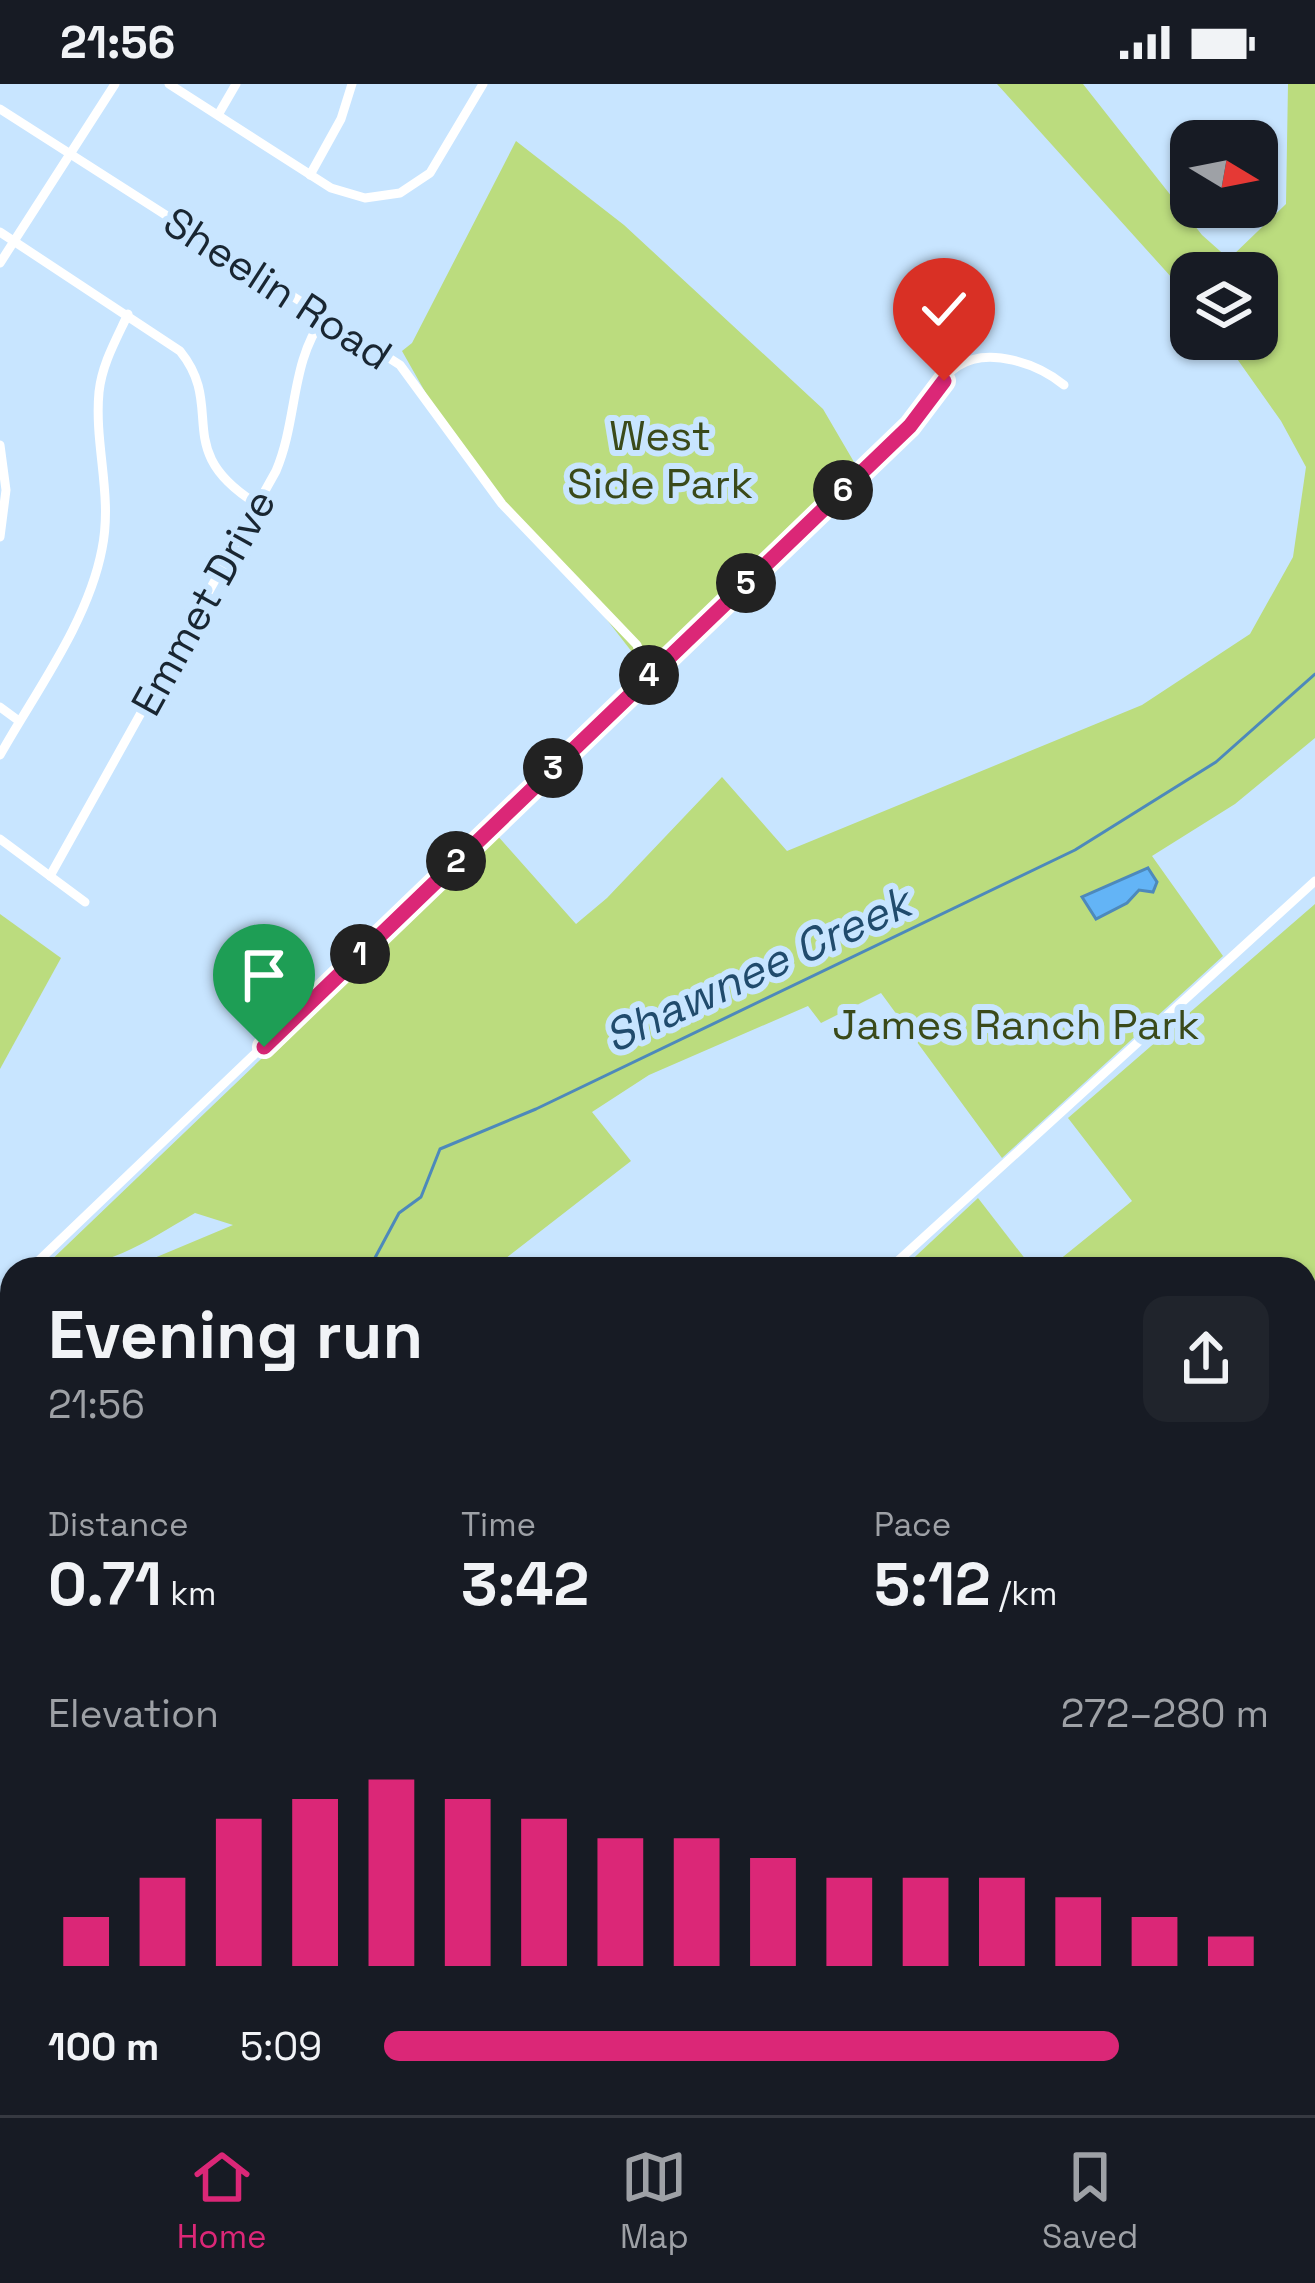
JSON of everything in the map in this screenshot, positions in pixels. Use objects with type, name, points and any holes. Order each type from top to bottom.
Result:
[{"type":"street","points":[[0,263],[115,84]]},
{"type":"street","points":[[169,84],[310,175],[352,196],[394,195],[419,183],[440,161],[483,84]]},
{"type":"street","points":[[218,116],[236,84]]},
{"type":"street","points":[[310,175],[341,119],[352,84]]},
{"type":"street","name":"Sheelin Road","points":[[0,109],[409,374],[458,450],[502,504],[637,645],[646,678]]},
{"type":"street","points":[[0,232],[128,314],[186,359],[197,386],[212,463],[222,479],[257,504]]},
{"type":"street","points":[[0,755],[80,611],[99,563],[107,497],[99,391],[107,358],[128,314]]},
{"type":"street","name":"Emmet Drive","points":[[50,876],[257,504],[286,444],[302,352],[324,316]]},
{"type":"street","points":[[43,1257],[910,426],[958,366],[977,359],[1005,359],[1043,368],[1064,385]]},
{"type":"street","points":[[0,445],[6,490],[0,537]]},
{"type":"street","points":[[0,707],[19,721]]},
{"type":"street","points":[[0,839],[85,902]]},
{"type":"street","points":[[902,1257],[1315,881]]},
{"type":"green space","points":[[997,84],[1083,84],[1170,194],[1170,228],[1196,228],[1221,252],[1170,252],[1170,276]]},
{"type":"green space","name":"James Ranch Park","points":[[1288,84],[1315,84],[1315,738],[1235,804],[1152,856],[1223,956],[1002,1158],[881,993],[821,1023],[808,1006],[649,1075],[592,1112],[631,1161],[507,1257],[157,1257],[233,1225],[195,1213],[112,1257],[55,1257],[496,834],[576,924],[607,898],[722,777],[787,851],[1142,705],[1250,634],[1293,557],[1306,467],[1281,421],[1238,360],[1278,360],[1278,252],[1236,252],[1261,228],[1278,228],[1278,212],[1286,204]]},
{"type":"green space","name":"West Side Park","points":[[516,141],[624,225],[823,409],[861,474],[646,670],[576,580],[458,450],[402,351],[412,343]]},
{"type":"green space","points":[[1315,904],[1315,1257],[1063,1257],[1132,1201],[1068,1118]]},
{"type":"green space","points":[[0,914],[61,958],[0,1069]]},
{"type":"green space","points":[[978,1198],[1024,1257],[915,1257]]},
{"type":"water","points":[[1148,868],[1157,882],[1153,892],[1139,890],[1127,903],[1096,919],[1082,897]]},
{"type":"waterway","name":"Shawnee Creek","points":[[375,1257],[399,1213],[421,1197],[440,1149],[536,1109],[1075,850],[1216,762],[1315,674]]},
{"type":"route","points":[[264,1047],[910,426],[944,381]]}]
